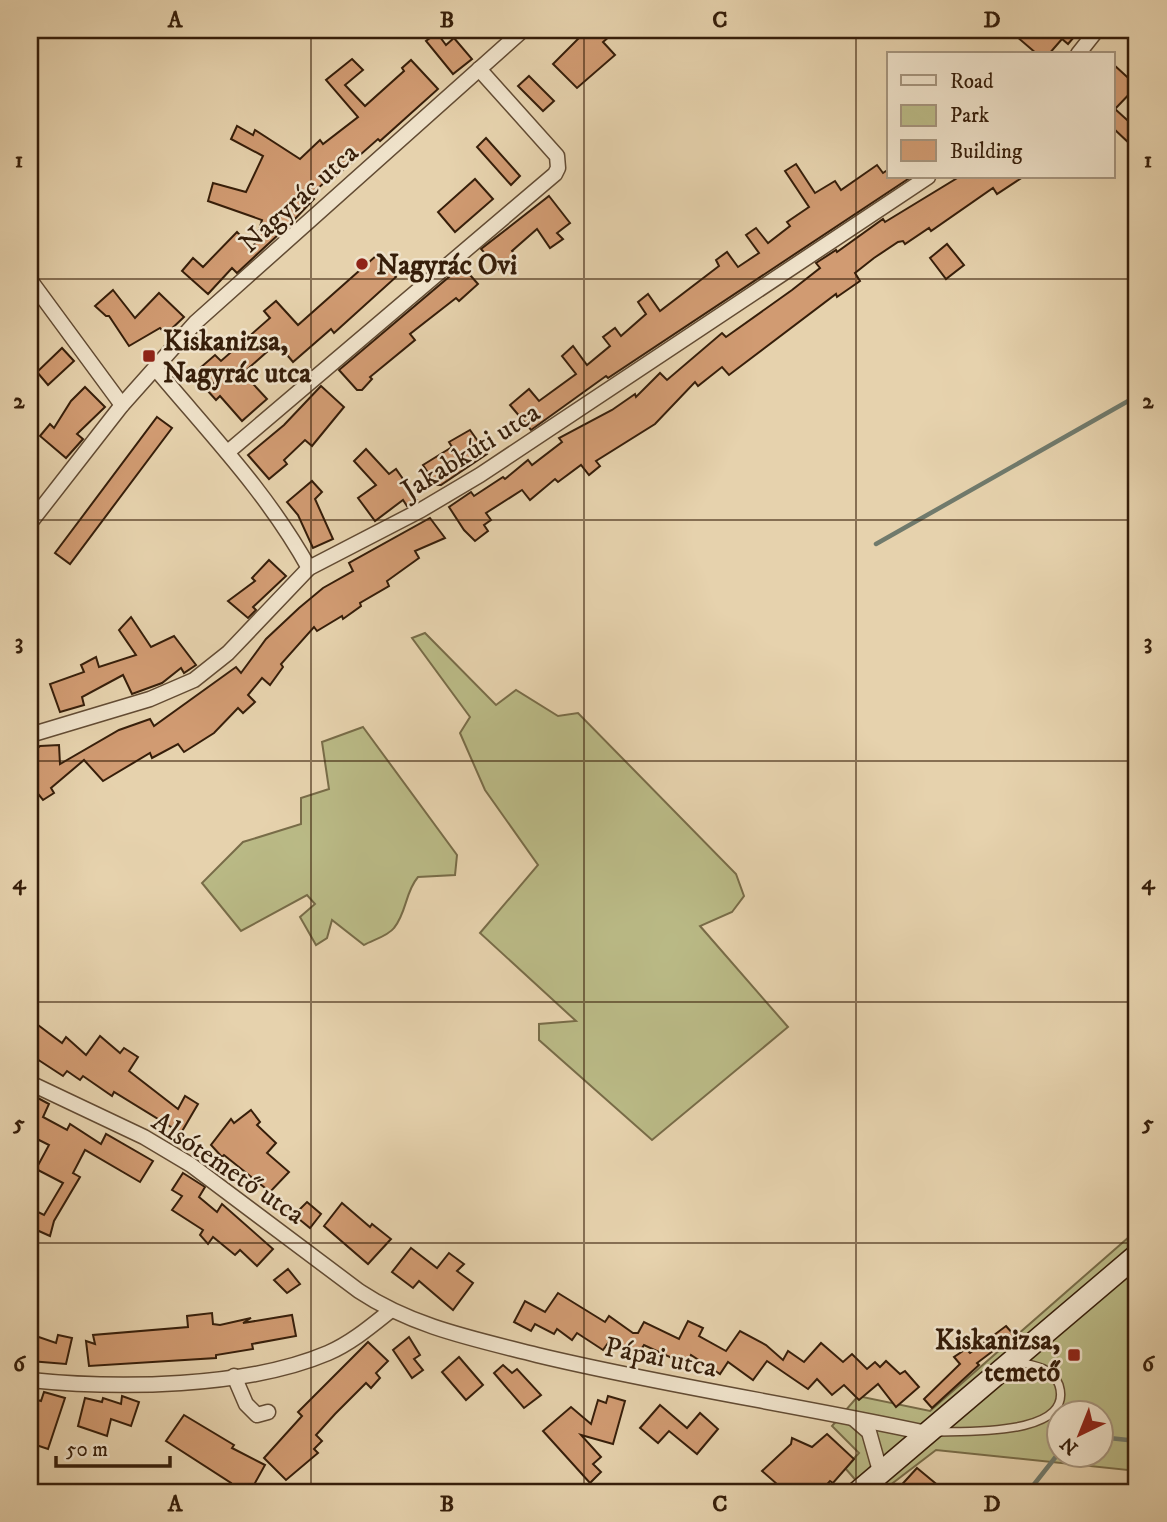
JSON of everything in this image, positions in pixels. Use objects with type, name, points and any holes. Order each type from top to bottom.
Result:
[{"type":"main road","points":[[859,1492],[880,1471],[1014,1362],[1137,1255]]},
{"type":"street","name":"Nagyrác utca","points":[[30,523],[122,405],[227,293],[523,30]]},
{"type":"street","points":[[1080,52],[1097,30]]},
{"type":"street","points":[[229,451],[555,174],[558,168],[556,156],[479,69]]},
{"type":"street","name":"Jakabkúti utca","points":[[30,735],[150,699],[194,680],[228,653],[309,568],[421,510],[480,475],[926,178]]},
{"type":"street","points":[[30,280],[122,405]]},
{"type":"street","points":[[155,368],[229,451],[286,526],[309,568]]},
{"type":"street","name":"Alsótemető utca","points":[[30,1083],[144,1137],[191,1165],[390,1311]]},
{"type":"street","points":[[30,1380],[141,1384],[234,1376],[290,1365],[328,1353],[363,1333],[390,1311]]},
{"type":"street","name":"Pápai utca","points":[[390,1311],[466,1337],[587,1367],[927,1433]]},
{"type":"street","points":[[234,1376],[250,1409],[257,1415],[268,1412]]},
{"type":"street","points":[[850,1416],[869,1432],[880,1471]]},
{"type":"lane","points":[[927,1433],[1036,1424],[1052,1415],[1060,1399],[1054,1376],[1036,1365],[1014,1362]]},
{"type":"green space","points":[[425,633],[496,705],[516,690],[558,716],[578,713],[736,874],[744,896],[732,912],[700,926],[788,1027],[652,1140],[539,1040],[539,1024],[576,1021],[480,933],[538,865],[485,790],[460,733],[470,717],[412,638]]},
{"type":"green space","points":[[363,727],[457,855],[455,875],[418,877],[394,928],[364,945],[332,920],[327,938],[316,945],[300,917],[315,904],[307,895],[241,931],[202,883],[243,842],[301,824],[301,798],[329,789],[322,742]]},
{"type":"green space","points":[[1137,1230],[1137,1471],[1114,1469],[1114,1400],[1044,1400],[1044,1461],[936,1450],[881,1492],[866,1492],[845,1468],[859,1453],[832,1426],[858,1396],[930,1411]]},
{"type":"building","points":[[574,30],[617,30],[603,42],[615,55],[577,88],[553,64],[580,37]]},
{"type":"building","points":[[1009,30],[1080,30],[1068,44],[1062,39],[1051,52],[1035,52]]},
{"type":"building","points":[[437,33],[446,45],[454,38],[472,59],[453,74],[426,41]]},
{"type":"building","points":[[352,59],[363,70],[345,85],[365,106],[404,71],[402,68],[411,60],[438,89],[380,141],[378,139],[334,178],[332,176],[310,195],[314,199],[293,221],[237,273],[232,268],[208,294],[182,271],[193,258],[203,267],[237,232],[253,249],[262,220],[208,201],[213,183],[246,192],[263,156],[231,139],[237,126],[253,135],[255,130],[300,159],[320,140],[323,144],[358,117],[326,80]]},
{"type":"building","points":[[1114,65],[1137,86],[1115,109],[1137,129],[1137,136],[1130,144],[1114,129]]},
{"type":"building","points":[[529,76],[554,101],[543,111],[518,86]]},
{"type":"building","points":[[486,138],[520,176],[511,185],[477,147]]},
{"type":"building","points":[[796,164],[815,193],[835,181],[841,190],[877,165],[883,173],[887,170],[887,178],[909,178],[608,378],[606,376],[531,430],[510,405],[529,389],[539,401],[576,374],[562,356],[573,346],[587,365],[610,346],[603,337],[615,328],[621,336],[646,314],[638,302],[648,294],[660,311],[719,266],[716,260],[727,252],[738,267],[759,253],[746,235],[756,228],[768,243],[790,226],[787,222],[809,207],[785,171]]},
{"type":"building","points":[[957,178],[1021,178],[997,194],[993,188],[931,231],[929,228],[905,244],[903,241],[898,242],[874,258],[855,273],[860,281],[837,297],[836,294],[729,375],[722,367],[698,386],[695,382],[655,424],[596,461],[600,466],[589,475],[581,465],[558,482],[555,479],[530,500],[522,490],[486,513],[491,520],[484,525],[488,531],[475,541],[464,530],[449,507],[471,492],[474,496],[503,477],[505,479],[528,460],[532,465],[562,442],[559,438],[612,410],[635,394],[636,397],[660,373],[667,380],[722,333],[726,337],[792,290],[820,268],[816,263],[836,250],[837,252],[883,219],[885,222]]},
{"type":"building","points":[[475,179],[493,199],[455,232],[438,212]]},
{"type":"building","points":[[549,196],[570,223],[557,233],[563,239],[550,248],[537,229],[512,251],[515,255],[499,269],[481,249]]},
{"type":"building","points":[[947,244],[964,265],[946,279],[930,258]]},
{"type":"building","points":[[377,255],[396,277],[334,333],[331,329],[293,362],[277,343],[243,373],[267,399],[242,421],[220,396],[216,400],[207,390],[214,384],[200,368],[215,355],[221,361],[270,318],[264,311],[276,301],[298,325]]},
{"type":"building","points":[[462,266],[478,284],[459,301],[456,298],[410,334],[415,340],[370,377],[372,379],[362,390],[357,390],[339,370]]},
{"type":"building","points":[[113,290],[135,318],[159,293],[184,317],[166,334],[160,328],[129,346],[109,316],[95,306]]},
{"type":"building","points":[[62,348],[74,361],[48,385],[37,372]]},
{"type":"building","points":[[321,386],[344,407],[312,446],[305,440],[284,460],[287,464],[269,479],[248,455],[284,425]]},
{"type":"building","points":[[85,387],[105,407],[77,434],[83,439],[66,458],[40,436],[50,424],[54,428],[71,401]]},
{"type":"building","points":[[157,417],[172,428],[70,564],[55,553]]},
{"type":"building","points":[[470,430],[487,454],[441,485],[436,485],[423,465],[452,447],[449,442]]},
{"type":"building","points":[[366,449],[389,474],[396,469],[417,499],[407,506],[403,500],[375,521],[358,498],[376,485],[354,461]]},
{"type":"building","points":[[312,481],[322,492],[315,499],[333,539],[313,548],[298,515],[287,502]]},
{"type":"building","points":[[430,518],[445,538],[415,551],[419,558],[387,581],[389,586],[360,603],[361,606],[343,619],[342,616],[317,631],[314,627],[281,664],[283,667],[270,685],[262,678],[248,695],[255,702],[243,713],[238,708],[214,733],[184,752],[178,744],[152,758],[150,753],[103,781],[84,760],[51,788],[54,793],[43,800],[30,784],[30,755],[40,746],[59,745],[60,764],[119,730],[150,719],[154,726],[236,667],[241,673],[266,639],[299,608],[323,588],[353,571],[349,563]]},
{"type":"building","points":[[269,560],[286,576],[253,607],[256,610],[248,618],[228,601],[255,581],[252,578]]},
{"type":"building","points":[[131,617],[151,647],[174,636],[196,665],[184,673],[181,668],[162,683],[132,694],[123,675],[82,697],[84,705],[60,712],[50,684],[84,672],[81,665],[96,657],[99,667],[136,655],[119,630]]},
{"type":"building","points":[[30,1019],[62,1043],[66,1037],[86,1055],[100,1036],[120,1053],[124,1048],[138,1057],[129,1071],[178,1109],[185,1096],[198,1104],[181,1133],[114,1092],[112,1096],[83,1076],[80,1080],[67,1071],[63,1076],[37,1059],[30,1053]]},
{"type":"building","points":[[36,1097],[49,1104],[43,1117],[67,1130],[70,1124],[101,1144],[106,1134],[153,1161],[140,1182],[85,1150],[73,1173],[80,1177],[54,1221],[50,1236],[30,1227],[30,1208],[44,1215],[63,1183],[36,1169],[49,1145],[33,1137],[30,1145],[30,1111]]},
{"type":"building","points":[[251,1110],[260,1122],[257,1125],[276,1143],[267,1153],[289,1172],[270,1192],[224,1155],[222,1157],[211,1145],[231,1119],[234,1123]]},
{"type":"building","points":[[183,1173],[205,1187],[199,1197],[217,1212],[222,1204],[273,1249],[257,1266],[240,1250],[235,1255],[213,1237],[208,1244],[200,1235],[203,1230],[172,1210],[182,1196],[172,1190]]},
{"type":"building","points":[[307,1202],[321,1214],[310,1228],[294,1215]]},
{"type":"building","points":[[342,1203],[370,1227],[372,1224],[391,1239],[368,1264],[324,1226]]},
{"type":"building","points":[[411,1248],[437,1268],[449,1253],[464,1264],[457,1271],[473,1283],[453,1310],[419,1281],[413,1288],[392,1272]]},
{"type":"building","points":[[288,1269],[300,1284],[287,1293],[274,1280]]},
{"type":"building","points":[[558,1293],[605,1322],[609,1316],[633,1333],[638,1333],[644,1322],[679,1339],[688,1321],[703,1328],[699,1336],[726,1351],[740,1331],[766,1345],[783,1360],[788,1351],[804,1362],[821,1343],[843,1362],[852,1354],[867,1369],[875,1362],[880,1367],[886,1361],[900,1374],[905,1371],[919,1387],[896,1407],[878,1384],[859,1400],[844,1385],[832,1395],[817,1379],[808,1389],[767,1361],[753,1380],[728,1362],[720,1374],[691,1355],[687,1365],[644,1345],[636,1357],[608,1343],[603,1350],[577,1333],[572,1340],[557,1329],[554,1334],[535,1324],[531,1331],[514,1322],[525,1301],[545,1312]]},
{"type":"building","points":[[212,1313],[213,1324],[220,1325],[251,1318],[243,1323],[292,1315],[296,1336],[252,1344],[253,1349],[216,1355],[216,1358],[89,1366],[86,1341],[95,1344],[93,1335],[188,1327],[187,1316]]},
{"type":"building","points":[[1006,1326],[1014,1335],[977,1363],[979,1365],[932,1408],[924,1399],[960,1364],[954,1357],[966,1349],[970,1353]]},
{"type":"building","points":[[30,1334],[56,1343],[58,1335],[72,1338],[66,1364],[30,1361]]},
{"type":"building","points":[[409,1337],[420,1355],[414,1359],[423,1370],[412,1378],[393,1350]]},
{"type":"building","points":[[368,1342],[388,1361],[376,1373],[380,1378],[371,1388],[366,1383],[335,1414],[316,1435],[322,1441],[314,1449],[318,1453],[286,1480],[264,1458],[302,1416],[298,1412]]},
{"type":"building","points":[[459,1357],[483,1385],[466,1400],[442,1372]]},
{"type":"building","points":[[503,1365],[512,1373],[517,1369],[541,1395],[524,1408],[494,1373]]},
{"type":"building","points":[[44,1392],[65,1398],[48,1449],[30,1443],[30,1398],[41,1401]]},
{"type":"building","points":[[122,1396],[139,1402],[131,1426],[111,1419],[107,1436],[78,1426],[85,1398],[102,1402],[103,1398],[121,1404]]},
{"type":"building","points":[[608,1396],[625,1401],[613,1444],[581,1435],[601,1457],[593,1464],[601,1472],[590,1483],[543,1431],[571,1407],[591,1424],[598,1400],[606,1403]]},
{"type":"building","points":[[660,1405],[687,1428],[700,1413],[718,1429],[697,1454],[669,1431],[658,1443],[640,1428]]},
{"type":"building","points":[[184,1415],[234,1445],[232,1448],[265,1465],[250,1492],[241,1492],[230,1486],[231,1483],[166,1441]]},
{"type":"building","points":[[827,1434],[854,1459],[833,1483],[830,1481],[820,1492],[770,1492],[777,1484],[762,1471],[791,1444],[792,1438],[812,1447]]},
{"type":"building","points":[[917,1468],[946,1492],[895,1492]]},
{"type":"waterway","points":[[876,544],[1137,396]]},
{"type":"waterway","points":[[1114,1439],[1137,1441]]},
{"type":"waterway","points":[[1028,1492],[1045,1470]]},
{"type":"place","name":"Nagyrác Ovi","points":[[362,264]]},
{"type":"place","name":"Kiskanizsa, Nagyrác utca","points":[[149,356]]},
{"type":"place","name":"Kiskanizsa, temető","points":[[1074,1355]]}]
